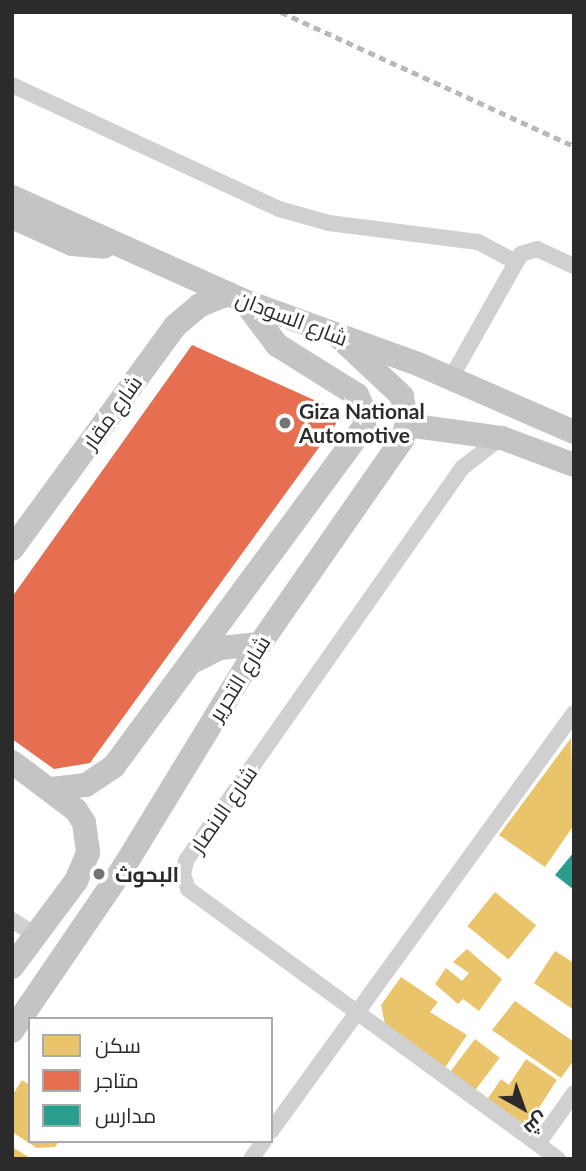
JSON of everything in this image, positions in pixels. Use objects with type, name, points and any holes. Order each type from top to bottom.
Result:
[{"type":"main road","name":"شارع السودان","points":[[12,197],[236,297],[451,378],[574,432]]},
{"type":"main road","points":[[12,218],[72,244],[115,245]]},
{"type":"main road","points":[[236,297],[277,345],[350,388]]},
{"type":"main road","name":"شارع مقار","points":[[12,549],[175,326],[200,305],[236,297]]},
{"type":"main road","points":[[339,337],[393,384],[402,396],[407,425],[502,438],[574,465]]},
{"type":"main road","name":"شارع التحرير","points":[[52,789],[86,785],[106,774],[360,435],[364,410],[350,388],[341,364],[339,337]]},
{"type":"main road","name":"شارع التحرير","points":[[12,1031],[122,870],[260,644],[394,451],[407,425]]},
{"type":"main road","points":[[192,662],[220,648],[260,644]]},
{"type":"main road","points":[[12,762],[52,789],[76,810],[88,838],[88,853],[76,881],[12,967]]},
{"type":"main road","points":[[76,881],[111,856],[122,863],[122,870]]},
{"type":"street","points":[[12,85],[279,209],[329,223],[478,243],[516,262]]},
{"type":"street","points":[[451,378],[516,262],[528,250],[537,250],[574,266]]},
{"type":"street","name":"شارع الانصار","points":[[502,438],[479,451],[462,468],[184,868],[188,889],[558,1159]]},
{"type":"street","points":[[273,1128],[574,713]]},
{"type":"street","points":[[12,920],[35,935]]},
{"type":"street","points":[[538,1144],[574,1093]]},
{"type":"street","points":[[251,1159],[263,1143]]},
{"type":"building: سكن","points":[[571,738],[574,825],[545,867],[499,835]]},
{"type":"building: سكن","points":[[495,892],[536,925],[508,960],[467,926]]},
{"type":"building: سكن","points":[[467,949],[502,979],[479,1011],[463,999],[458,1004],[435,984],[446,968],[462,981],[469,973],[453,962]]},
{"type":"building: سكن","points":[[555,951],[574,963],[574,1010],[534,983]]},
{"type":"building: سكن","points":[[401,977],[438,1002],[430,1012],[467,1035],[444,1069],[386,1029],[381,1005]]},
{"type":"building: سكن","points":[[515,1001],[574,1042],[574,1060],[561,1078],[492,1030]]},
{"type":"building: سكن","points":[[475,1039],[500,1058],[474,1091],[450,1073]]},
{"type":"building: سكن","points":[[526,1059],[557,1080],[527,1126],[487,1100],[501,1079],[509,1085]]},
{"type":"building: سكن","points":[[22,1080],[28,1084],[28,1142],[12,1132],[12,1096]]},
{"type":"building: سكن","points":[[29,1143],[58,1143],[55,1147],[37,1148]]},
{"type":"building: سكن","points":[[12,1147],[32,1159],[12,1159]]},
{"type":"building: متاجر","points":[[192,345],[332,408],[336,424],[90,763],[54,769],[12,739],[12,597]]},
{"type":"building: مدارس","points":[[574,852],[574,890],[555,875]]},
{"type":"railway","points":[[281,12],[574,146]]},
{"type":"place","name":"Giza National Automotive","points":[[285,423]]},
{"type":"place","name":"البحوث","points":[[99,874]]}]
